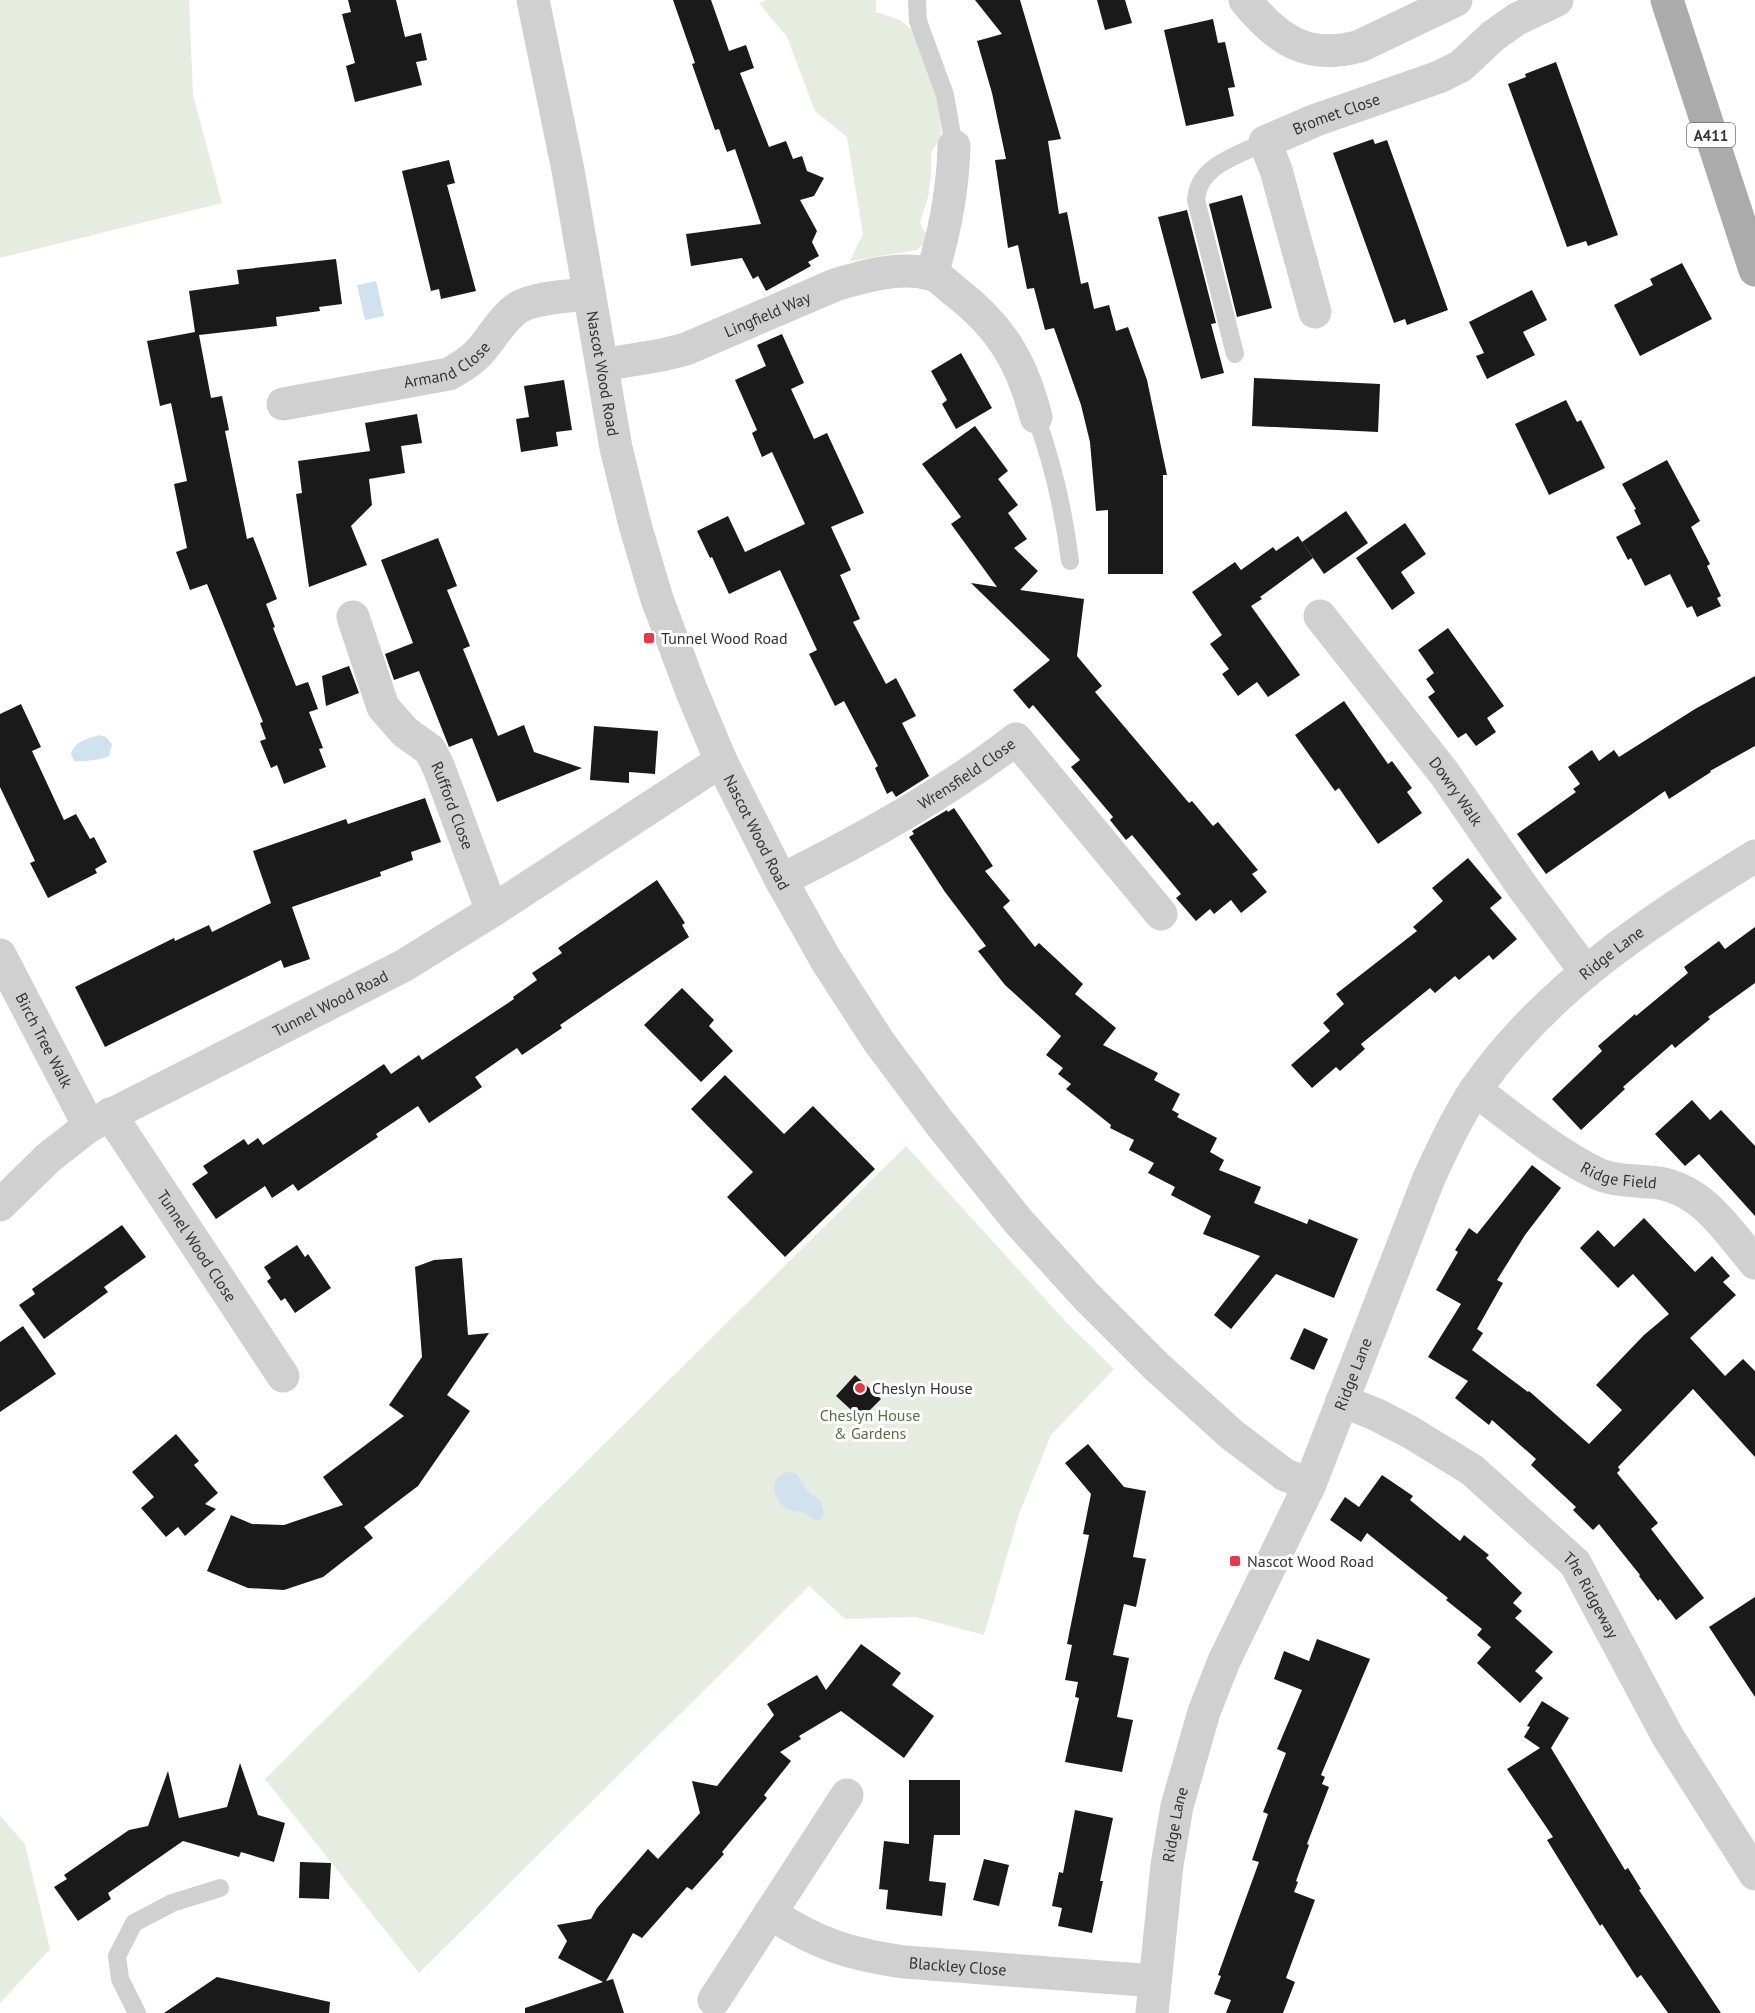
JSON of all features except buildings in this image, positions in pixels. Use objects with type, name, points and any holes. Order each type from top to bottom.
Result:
[{"type":"main road","name":"A411","points":[[1667,0],[1755,270]]},
{"type":"street","name":"Nascot Wood Road","points":[[533,0],[568,170],[616,448],[635,525],[657,599],[692,692],[722,760],[781,880],[826,960],[879,1042],[938,1121],[1018,1221],[1102,1312],[1156,1366],[1231,1434],[1285,1475],[1310,1484]]},
{"type":"street","points":[[1245,0],[1273,29],[1290,41],[1324,52],[1343,51],[1360,46],[1456,0]]},
{"type":"street","name":"Bromet Close","points":[[1265,142],[1316,120],[1439,77],[1461,66],[1493,36],[1517,20],[1557,0]]},
{"type":"street","points":[[1265,142],[1276,170],[1315,312]]},
{"type":"street","points":[[954,146],[949,208],[932,274],[989,320],[1018,365],[1030,392],[1036,417]]},
{"type":"street","name":"Lingfield Way","points":[[602,365],[686,349],[835,285],[858,278],[893,272],[932,274]]},
{"type":"street","name":"Armand Close","points":[[283,404],[449,374],[468,363],[482,350],[520,306],[589,294]]},
{"type":"street","name":"Rufford Close","points":[[353,616],[383,707],[405,732],[430,750],[439,768],[492,911]]},
{"type":"street","name":"Dowry Walk","points":[[1320,616],[1444,772],[1522,886],[1586,972]]},
{"type":"street","name":"Wrensfield Close","points":[[781,880],[857,841],[984,764],[1016,739],[1161,914]]},
{"type":"street","name":"Tunnel Wood Road","points":[[0,1205],[48,1158],[99,1120],[393,971],[492,911],[722,760]]},
{"type":"street","name":"Ridge Lane","points":[[1152,2013],[1167,1865],[1177,1806],[1204,1712],[1224,1661],[1310,1484],[1429,1178],[1451,1131],[1475,1090],[1508,1047],[1542,1011],[1586,972],[1676,904],[1755,856]]},
{"type":"street","name":"Birch Tree Walk","points":[[0,955],[99,1120]]},
{"type":"street","name":"Ridge Field","points":[[1475,1090],[1537,1136],[1598,1174],[1614,1179],[1671,1186],[1697,1198],[1755,1263]]},
{"type":"street","name":"Tunnel Wood Close","points":[[99,1120],[283,1376]]},
{"type":"street","name":"The Ridgeway","points":[[1341,1401],[1375,1414],[1410,1432],[1472,1470],[1575,1563],[1668,1737],[1755,1874]]},
{"type":"street","points":[[714,2000],[847,1795]]},
{"type":"street","name":"Blackley Close","points":[[770,1913],[799,1932],[820,1942],[868,1957],[904,1962],[1155,1981]]},
{"type":"lane","points":[[917,0],[918,21],[945,95],[954,146]]},
{"type":"lane","points":[[1235,354],[1196,200],[1196,189],[1210,169],[1265,142]]},
{"type":"lane","points":[[1036,417],[1051,458],[1066,527],[1070,561]]},
{"type":"lane","points":[[137,2013],[120,1979],[117,1956],[134,1923],[172,1903],[220,1888]]},
{"type":"green space","points":[[0,0],[189,0],[193,95],[222,203],[0,258]]},
{"type":"green space","points":[[767,0],[876,0],[876,12],[900,20],[912,30],[935,81],[941,138],[931,152],[928,197],[920,223],[928,237],[917,250],[850,261],[863,234],[847,137],[815,111],[787,37],[759,3]]},
{"type":"green space","name":"Cheslyn House & Gardens","points":[[906,1146],[1067,1323],[1114,1369],[1051,1435],[1019,1514],[984,1635],[916,1617],[845,1619],[809,1586],[419,1973],[265,1779]]},
{"type":"green space","points":[[0,1816],[25,1844],[50,1949],[0,2003]]},
{"type":"water","points":[[376,281],[384,316],[365,320],[357,285]]},
{"type":"water","points":[[99,735],[106,737],[112,744],[109,756],[102,759],[74,761],[71,754],[75,746]]},
{"type":"water","points":[[790,1472],[797,1474],[808,1492],[821,1501],[824,1513],[821,1520],[788,1509],[777,1498],[774,1487],[778,1477]]},
{"type":"place","name":"Tunnel Wood Road","points":[[649,638]]},
{"type":"place","name":"Cheslyn House","points":[[860,1388]]},
{"type":"place","name":"Nascot Wood Road","points":[[1235,1561]]}]
